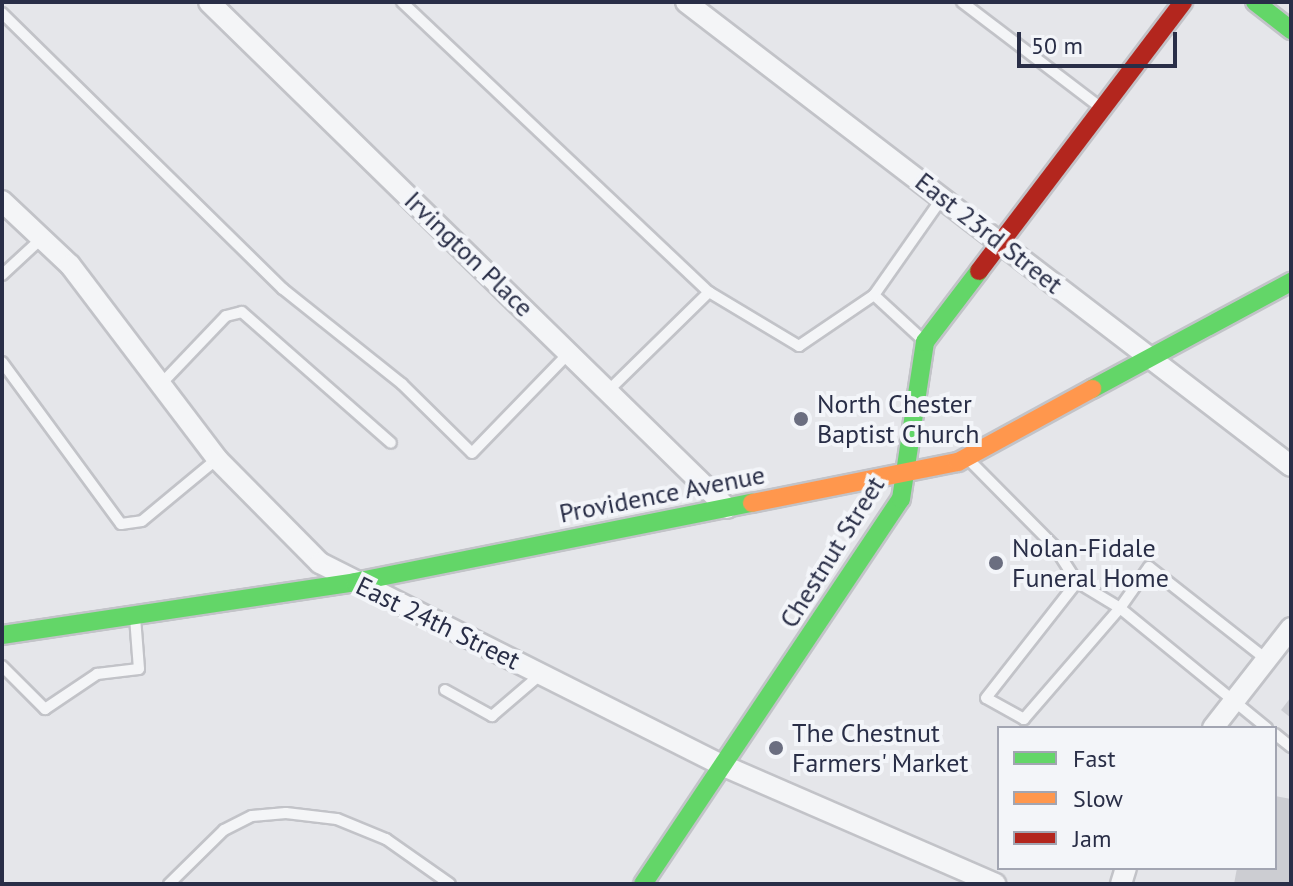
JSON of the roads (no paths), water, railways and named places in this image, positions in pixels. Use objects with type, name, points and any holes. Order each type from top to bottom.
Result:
[{"type":"main road","name":"Chestnut Street","points":[[643,884],[901,499],[911,472],[915,376],[925,342],[1183,2]]},
{"type":"main road","points":[[1255,2],[1291,30]]},
{"type":"main road","name":"Providence Avenue","points":[[2,635],[355,582],[911,472],[967,458],[1154,362],[1291,282]]},
{"type":"street","name":"Irvington Place","points":[[209,2],[231,10],[727,508]]},
{"type":"street","name":"East 23rd Street","points":[[686,2],[1291,466]]},
{"type":"street","name":"East 24th Street","points":[[2,201],[42,238],[161,384],[217,459],[320,563],[724,766],[995,884]]},
{"type":"street","points":[[1215,726],[1291,628]]},
{"type":"lane","points":[[402,2],[709,292],[799,346],[874,295],[943,197]]},
{"type":"lane","points":[[962,2],[1103,109]]},
{"type":"lane","points":[[2,13],[283,289],[412,392],[472,453],[570,352]]},
{"type":"lane","points":[[2,275],[42,238]]},
{"type":"lane","points":[[609,390],[709,292]]},
{"type":"lane","points":[[874,295],[925,342]]},
{"type":"lane","points":[[161,384],[226,316],[242,312],[391,443]]},
{"type":"lane","points":[[2,362],[121,524],[142,521],[217,459]]},
{"type":"lane","points":[[967,458],[1054,546],[1077,582],[1120,608],[1264,726]]},
{"type":"lane","points":[[1077,582],[986,698],[1024,719],[1120,608],[1149,567],[1267,660]]},
{"type":"lane","points":[[2,666],[45,709],[97,674],[139,669],[135,615]]},
{"type":"lane","points":[[445,690],[492,716],[541,674]]},
{"type":"lane","points":[[169,884],[224,830],[252,816],[286,813],[337,819],[386,839],[450,884]]},
{"type":"place","name":"North Chester Baptist Church","points":[[801,419]]},
{"type":"place","name":"Nolan-Fidale Funeral Home","points":[[996,563]]},
{"type":"place","name":"The Chestnut Farmers' Market","points":[[776,748]]}]
